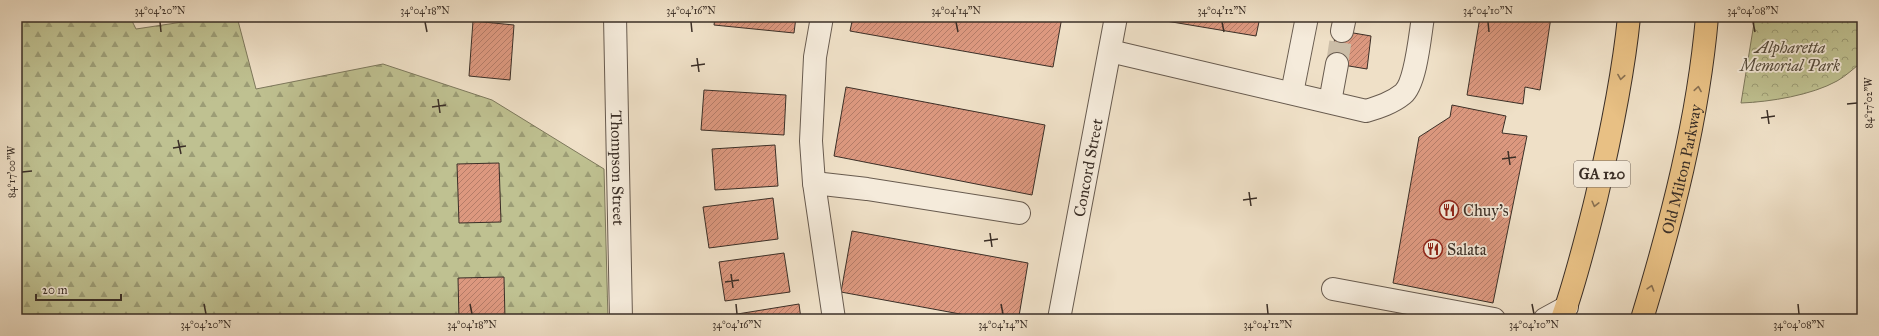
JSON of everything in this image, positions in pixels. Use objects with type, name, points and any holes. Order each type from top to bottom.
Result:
[{"type":"highway","name":"GA 120","points":[[1565,313],[1603,169],[1618,96],[1629,17]]},
{"type":"highway","name":"Old Milton Parkway","points":[[1642,319],[1676,202],[1689,141],[1707,17]]},
{"type":"street","name":"Thompson Street","points":[[614,17],[622,319]]},
{"type":"street","points":[[822,17],[815,57],[811,141],[814,183],[834,319]]},
{"type":"street","name":"Concord Street","points":[[1059,319],[1116,17]]},
{"type":"street","points":[[1292,93],[1307,17]]},
{"type":"street","points":[[1110,52],[1366,111],[1386,104],[1404,93],[1414,73],[1423,17]]},
{"type":"street","points":[[1330,102],[1337,64]]},
{"type":"street","points":[[814,183],[867,189],[1019,213]]},
{"type":"street","points":[[1333,289],[1494,319]]},
{"type":"street","points":[[1545,319],[1565,313]]},
{"type":"green space","points":[[17,17],[130,17],[136,29],[216,17],[237,17],[256,89],[383,64],[492,100],[604,169],[608,319],[17,319]]},
{"type":"green space","name":"Alpharetta Memorial Park","points":[[1755,17],[1862,17],[1862,62],[1840,79],[1816,90],[1790,97],[1741,103]]},
{"type":"building","points":[[715,17],[796,17],[794,33],[714,25]]},
{"type":"building","points":[[853,17],[1062,17],[1053,67],[850,31]]},
{"type":"building","points":[[1155,17],[1260,17],[1256,36],[1154,19]]},
{"type":"building","points":[[1480,17],[1551,17],[1540,90],[1525,87],[1523,104],[1467,95]]},
{"type":"building","points":[[473,21],[514,25],[510,80],[469,76]]},
{"type":"building","points":[[1336,30],[1371,36],[1367,69],[1331,63]]},
{"type":"building","points":[[846,87],[1045,125],[1032,195],[834,156]]},
{"type":"building","points":[[704,90],[786,95],[784,135],[701,130]]},
{"type":"building","points":[[1452,105],[1506,116],[1502,133],[1527,136],[1493,303],[1393,283],[1419,137],[1450,117]]},
{"type":"building","points":[[775,145],[778,186],[715,190],[712,149]]},
{"type":"building","points":[[499,163],[501,222],[459,223],[457,164]]},
{"type":"building","points":[[773,198],[778,239],[709,248],[703,207]]},
{"type":"building","points":[[852,231],[1028,263],[1019,316],[1009,315],[1008,319],[987,319],[841,292]]},
{"type":"building","points":[[784,253],[790,292],[725,301],[719,262]]},
{"type":"building","points":[[504,277],[505,319],[459,319],[458,278]]},
{"type":"building","points":[[799,304],[801,319],[719,319],[719,317]]},
{"type":"tunnel","points":[[1337,64],[1342,31]]},
{"type":"place","name":"Chuy's","points":[[1449,210]]},
{"type":"place","name":"Salata","points":[[1433,249]]}]
